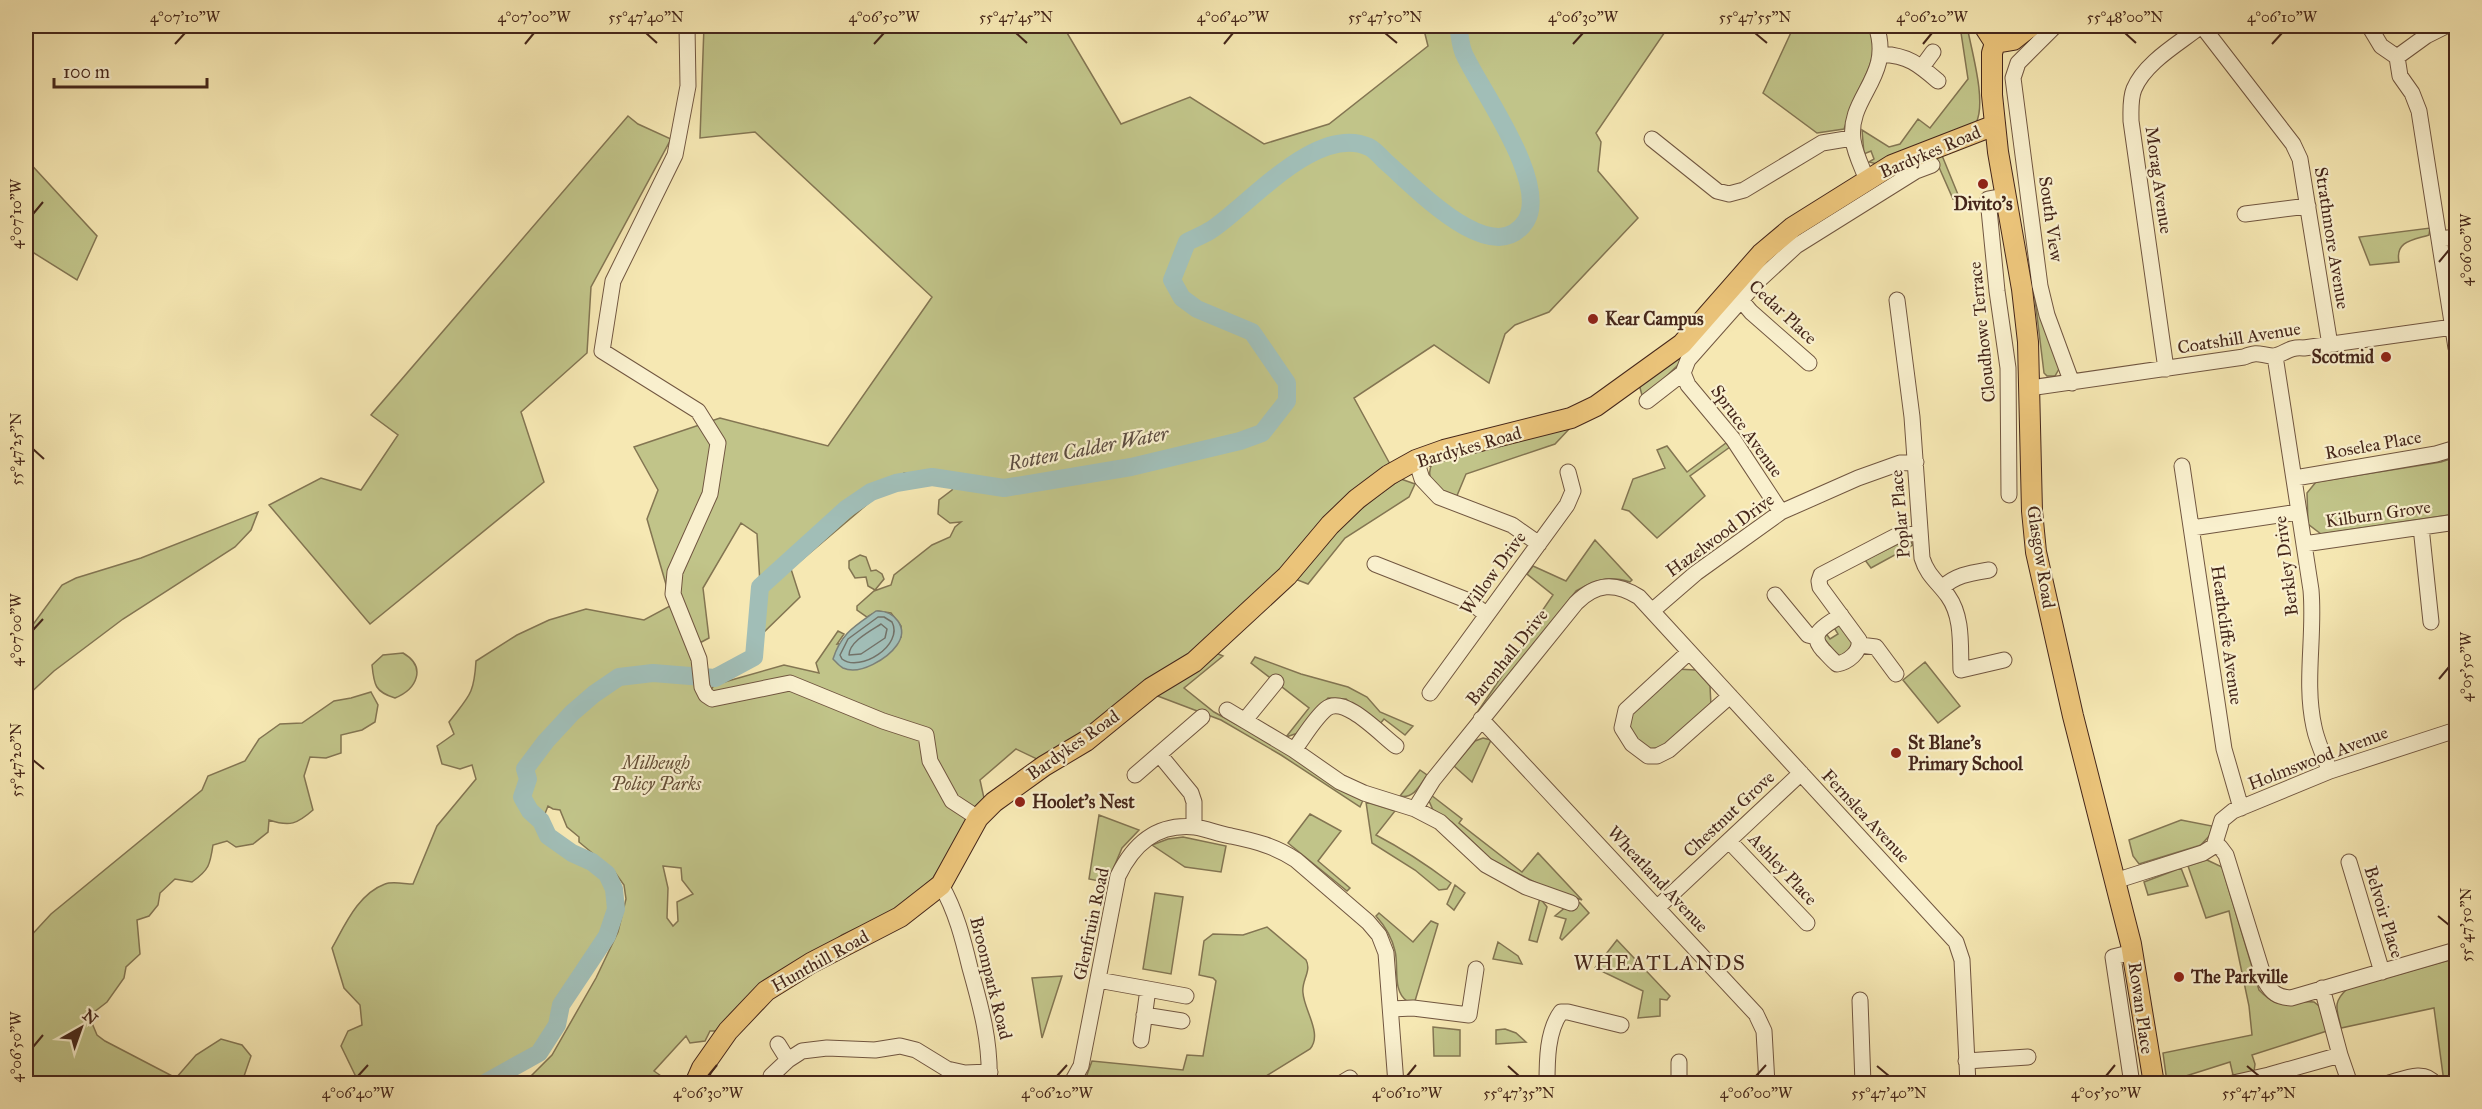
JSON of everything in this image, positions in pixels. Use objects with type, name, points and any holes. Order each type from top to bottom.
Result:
[{"type":"main road","points":[[1984,26],[1995,43],[2013,40],[2031,26]]},
{"type":"main road","name":"Glasgow Road","points":[[1995,43],[1992,53],[1995,125],[2004,196],[2022,289],[2028,342],[2031,479],[2036,552],[2071,706],[2133,952],[2154,1083]]},
{"type":"main road","name":"Bardykes Road","points":[[941,885],[950,872],[958,850],[978,818],[1011,789],[1074,749],[1151,688],[1194,662],[1287,576],[1330,525],[1358,498],[1389,475],[1416,460],[1444,450],[1571,418],[1596,405],[1682,344],[1736,294],[1779,237],[1892,165],[1995,125]]},
{"type":"main road","name":"Hunthill Road","points":[[695,1083],[702,1068],[728,1031],[766,991],[811,963],[900,917],[941,885]]},
{"type":"street","points":[[687,26],[688,86],[675,155],[613,281],[602,351],[698,411],[718,442],[710,494],[675,572],[673,594],[699,659],[702,687],[706,695],[712,699],[789,683],[883,722],[926,735],[930,761],[952,801],[978,818]]},
{"type":"street","points":[[1867,180],[1852,138],[1855,117],[1878,70],[1882,54],[1876,26]]},
{"type":"street","name":"South View","points":[[2055,26],[2015,68],[2014,89],[2040,286],[2047,315],[2072,382]]},
{"type":"street","name":"Strathmore Avenue","points":[[2202,26],[2293,144],[2303,170],[2330,345]]},
{"type":"street","name":"Morag Avenue","points":[[2166,369],[2131,121],[2131,104],[2134,89],[2140,77],[2152,64],[2202,26]]},
{"type":"street","points":[[2369,26],[2381,46],[2397,57],[2400,76],[2412,93],[2422,123],[2457,348]]},
{"type":"street","points":[[2397,57],[2426,36],[2446,26]]},
{"type":"street","points":[[1922,67],[1933,52]]},
{"type":"street","points":[[1882,54],[1899,55],[1913,60],[1938,81]]},
{"type":"street","points":[[1652,138],[1717,191],[1729,194],[1744,190],[1822,142],[1852,138]]},
{"type":"street","points":[[1647,401],[1683,373],[1688,360],[1736,294],[1809,237],[1916,171],[1932,165]]},
{"type":"street","name":"Cloudhowe Terrace","points":[[2004,196],[1988,199],[1997,291],[2008,368],[2009,495]]},
{"type":"street","points":[[2245,214],[2308,206]]},
{"type":"street","points":[[2440,239],[2457,237]]},
{"type":"street","name":"Cedar Place","points":[[1736,294],[1751,312],[1809,363]]},
{"type":"street","name":"Poplar Place","points":[[1896,300],[1912,417],[1922,558],[1926,571],[1950,598],[1957,614],[1960,628],[1961,670],[2004,660]]},
{"type":"street","name":"Coatshill Avenue","points":[[2030,388],[2244,357],[2256,353],[2275,356],[2290,348],[2330,345],[2454,327]]},
{"type":"street","name":"Berkley Drive","points":[[2275,356],[2295,478],[2313,614],[2310,702],[2314,728],[2330,771]]},
{"type":"street","name":"Spruce Avenue","points":[[1683,373],[1688,385],[1733,439],[1781,512]]},
{"type":"street","name":"Roselea Place","points":[[2295,478],[2436,454],[2457,448]]},
{"type":"street","points":[[1416,460],[1422,479],[1439,496],[1512,525],[1539,544]]},
{"type":"street","name":"Hazelwood Drive","points":[[1652,611],[1696,573],[1781,512],[1858,478],[1900,463],[1916,462]]},
{"type":"street","name":"Heathcliffe Avenue","points":[[2182,466],[2224,749],[2241,808]]},
{"type":"street","name":"Willow Drive","points":[[1430,693],[1437,673],[1486,615],[1578,491],[1568,472]]},
{"type":"street","points":[[2009,478],[2031,479]]},
{"type":"street","points":[[2192,528],[2299,512]]},
{"type":"street","name":"Kilburn Grove","points":[[2304,544],[2457,522]]},
{"type":"street","points":[[2421,528],[2431,622]]},
{"type":"street","points":[[1841,615],[1819,631],[1816,637],[1816,642],[1837,664],[1844,663],[1860,645],[1859,640],[1841,615],[1820,587],[1821,574],[1898,535],[1920,533]]},
{"type":"street","points":[[1375,564],[1397,566],[1469,601],[1486,615]]},
{"type":"street","points":[[1941,588],[1949,581],[1964,574],[1989,570]]},
{"type":"street","name":"Baronhall Drive","points":[[1415,808],[1433,780],[1481,719],[1585,595],[1607,585],[1617,586],[1639,597],[1652,611]]},
{"type":"street","points":[[1775,595],[1808,635],[1816,637]]},
{"type":"street","name":"Fernslea Avenue","points":[[1652,611],[1956,942],[1962,960],[1968,1083]]},
{"type":"street","points":[[1860,645],[1876,647],[1896,674]]},
{"type":"street","points":[[1689,652],[1626,710],[1622,728],[1632,744],[1648,756],[1664,754],[1730,696]]},
{"type":"street","points":[[1245,720],[1276,682]]},
{"type":"street","points":[[1294,750],[1325,709],[1336,705],[1349,708],[1396,746]]},
{"type":"street","points":[[1227,710],[1352,788],[1415,808],[1440,822],[1486,865],[1526,887],[1571,903]]},
{"type":"street","points":[[1135,775],[1202,717]]},
{"type":"street","name":"Wheatland Avenue","points":[[1481,719],[1756,1014],[1764,1031],[1767,1083]]},
{"type":"street","name":"Holmswood Avenue","points":[[2214,846],[2222,820],[2241,808],[2330,771],[2457,730]]},
{"type":"street","points":[[1159,754],[1191,793],[1194,802],[1194,827]]},
{"type":"street","name":"Chestnut Grove","points":[[1658,907],[1801,773]]},
{"type":"street","name":"Glenfruin Road","points":[[1071,1083],[1081,1066],[1118,876],[1127,857],[1136,846],[1155,833],[1194,827],[1269,844],[1283,850],[1368,921],[1386,953],[1396,1083]]},
{"type":"street","name":"Ashley Place","points":[[1729,841],[1807,923]]},
{"type":"street","points":[[2115,881],[2203,853],[2214,846],[2220,847],[2226,855],[2265,981],[2270,990],[2282,997],[2291,998],[2457,950]]},
{"type":"street","name":"Belvoir Place","points":[[2349,862],[2382,972]]},
{"type":"street","name":"Broompark Road","points":[[941,885],[951,902],[980,1005],[988,1037],[990,1078]]},
{"type":"street","name":"Rowan Place","points":[[2132,1083],[2113,957],[2133,952]]},
{"type":"street","points":[[1390,1009],[1413,1008],[1469,1015],[1476,969]]},
{"type":"street","points":[[1098,980],[1186,996]]},
{"type":"street","points":[[2322,988],[2350,1083]]},
{"type":"street","points":[[1141,1040],[1149,989]]},
{"type":"street","points":[[1860,1000],[1863,1083]]},
{"type":"street","points":[[1547,1083],[1547,1057],[1557,1018],[1561,1012],[1622,1025]]},
{"type":"street","points":[[1144,1015],[1182,1021]]},
{"type":"street","points":[[778,1044],[788,1060]]},
{"type":"street","points":[[771,1076],[802,1050],[826,1048],[875,1050],[900,1046],[916,1050],[947,1069],[990,1078]]},
{"type":"street","points":[[2229,1083],[2270,1075],[2340,1055]]},
{"type":"street","points":[[1966,1061],[2028,1058]]},
{"type":"street","points":[[1679,1062],[1679,1083]]},
{"type":"street","points":[[2386,1083],[2422,1075],[2429,1076],[2435,1083]]},
{"type":"green space","name":"Milheugh Policy Parks","points":[[704,26],[1063,26],[1121,124],[1190,97],[1264,144],[1329,124],[1428,46],[1423,26],[1669,26],[1596,133],[1601,142],[1598,171],[1638,218],[1549,312],[1515,325],[1505,334],[1489,383],[1434,345],[1354,398],[1390,464],[1282,570],[1184,659],[1043,762],[1016,749],[980,780],[984,798],[933,878],[896,910],[842,935],[718,1031],[710,1031],[705,1041],[690,1043],[686,1036],[654,1071],[671,1083],[524,1083],[552,1055],[596,978],[618,932],[626,899],[624,885],[614,871],[579,842],[579,837],[567,827],[560,810],[548,806],[539,829],[546,840],[554,843],[555,841],[592,862],[607,874],[614,889],[616,909],[607,936],[561,1004],[557,1025],[539,1053],[483,1083],[359,1083],[341,1046],[348,1031],[362,1025],[360,1005],[344,988],[332,948],[347,920],[367,895],[388,883],[413,884],[437,826],[476,779],[472,765],[460,769],[442,764],[437,746],[454,734],[449,722],[472,688],[476,661],[517,635],[549,620],[586,609],[644,620],[672,605],[647,519],[658,490],[634,447],[720,418],[828,446],[932,297],[755,132],[700,138]],"holes":[[[904,473],[956,481],[952,490],[939,500],[938,514],[950,523],[961,522],[955,527],[950,537],[932,545],[894,575],[891,585],[874,591],[857,606],[857,610],[867,617],[878,611],[891,613],[901,626],[901,637],[837,644],[844,634],[838,631],[816,663],[819,673],[784,665],[714,685],[706,698],[694,646],[709,638],[703,588],[741,523],[757,534],[763,633],[800,597],[791,569]],[[663,866],[681,868],[682,880],[693,894],[677,902],[678,921],[673,926],[667,918],[668,888]]]},
{"type":"green space","points":[[1794,26],[1868,26],[1872,38],[1872,58],[1851,106],[1844,129],[1817,133],[1763,93]]},
{"type":"green space","points":[[1960,26],[1967,26],[1977,75],[1980,102],[1976,123],[1877,164],[1869,162],[1874,159],[1871,151],[1864,154],[1862,130],[1889,147],[1900,144],[1918,119],[1930,128],[1968,79]]},
{"type":"green space","points":[[628,116],[638,124],[671,139],[591,287],[587,353],[521,412],[544,482],[370,624],[269,505],[321,478],[361,490],[398,435],[371,415]]},
{"type":"green space","points":[[1941,153],[1959,197],[1953,199],[1934,156]]},
{"type":"green space","points":[[26,159],[97,236],[77,280],[26,248]]},
{"type":"green space","points":[[2023,201],[2059,369],[2055,376],[2047,376],[2044,373]]},
{"type":"green space","points":[[2430,228],[2429,235],[2406,242],[2398,255],[2399,262],[2370,265],[2359,237]]},
{"type":"green space","points":[[1688,345],[1678,365],[1643,399],[1639,384]]},
{"type":"green space","points":[[1571,427],[1555,444],[1466,474],[1456,498],[1435,486],[1430,476],[1432,464]]},
{"type":"green space","points":[[1726,443],[1730,447],[1690,476],[1705,496],[1657,538],[1629,511],[1622,509],[1633,479],[1665,468],[1657,450],[1667,446],[1687,472]]},
{"type":"green space","points":[[2456,457],[2456,514],[2321,534],[2308,524],[2307,493],[2316,482],[2441,462]]},
{"type":"green space","points":[[1401,479],[1415,484],[1409,497],[1345,538],[1308,584],[1295,579],[1344,525]]},
{"type":"green space","points":[[258,512],[251,530],[235,547],[123,619],[54,671],[26,697],[26,634],[62,585],[76,578],[141,558]]},
{"type":"green space","points":[[1595,540],[1632,580],[1630,582],[1615,579],[1602,580],[1576,591],[1470,723],[1544,614],[1542,611],[1553,595],[1527,574],[1533,566],[1566,581]]},
{"type":"green space","points":[[1910,541],[1913,545],[1871,568],[1865,560],[1902,542]]},
{"type":"green space","points":[[860,555],[866,557],[871,571],[876,570],[882,574],[884,579],[875,590],[868,586],[866,577],[855,578],[849,568],[849,561]]},
{"type":"green space","points":[[1839,624],[1853,638],[1852,648],[1842,656],[1838,656],[1822,636],[1825,632],[1830,639],[1838,634],[1833,626]]},
{"type":"green space","points":[[403,653],[415,665],[416,677],[409,689],[395,698],[379,690],[372,665],[383,655]]},
{"type":"green space","points":[[1216,653],[1223,656],[1184,688],[1214,712],[1241,727],[1243,724],[1337,787],[1363,800],[1360,807],[1281,755],[1221,720],[1155,695]]},
{"type":"green space","points":[[1255,657],[1301,674],[1348,687],[1367,697],[1380,712],[1413,726],[1405,735],[1384,719],[1379,725],[1346,699],[1328,698],[1298,733],[1286,737],[1309,708],[1251,663]]},
{"type":"green space","points":[[1925,662],[1960,706],[1938,723],[1903,680]]},
{"type":"green space","points":[[1676,669],[1696,670],[1710,686],[1711,706],[1672,742],[1653,749],[1643,748],[1627,726],[1632,711]]},
{"type":"green space","points":[[371,692],[378,705],[375,722],[362,730],[341,735],[341,753],[326,758],[310,757],[304,776],[313,810],[293,823],[269,820],[268,832],[253,844],[236,847],[227,841],[213,845],[210,862],[202,874],[192,882],[175,879],[160,893],[158,905],[149,916],[137,920],[140,954],[126,967],[124,978],[107,1002],[89,1016],[97,1035],[105,1041],[176,1078],[196,1055],[221,1039],[242,1045],[251,1056],[242,1082],[245,1083],[26,1083],[26,941],[51,914],[202,790],[208,776],[245,761],[259,739],[280,724],[302,723],[334,701]]},
{"type":"green space","points":[[1483,738],[1491,740],[1472,782],[1454,766],[1475,741]]},
{"type":"green space","points":[[1420,770],[1427,775],[1419,787],[1409,795],[1400,796]]},
{"type":"green space","points":[[1431,795],[1462,819],[1459,823],[1522,872],[1538,853],[1582,900],[1540,885],[1492,860],[1452,822],[1433,810],[1429,801]]},
{"type":"green space","points":[[1366,802],[1395,811],[1376,835],[1451,883],[1447,889],[1439,890],[1415,870],[1372,843]]},
{"type":"green space","points":[[1310,814],[1341,831],[1318,861],[1350,888],[1347,891],[1288,843]]},
{"type":"green space","points":[[1099,815],[1139,830],[1122,848],[1111,874],[1099,881],[1089,879]]},
{"type":"green space","points":[[2181,820],[2212,826],[2210,835],[2201,845],[2139,864],[2133,856],[2129,840]]},
{"type":"green space","points":[[1183,837],[1226,846],[1221,872],[1185,867],[1152,845],[1168,839]]},
{"type":"green space","points":[[2207,860],[2222,867],[2259,990],[2279,1003],[2314,1002],[2319,1006],[2327,1031],[2252,1055],[2255,1064],[2254,1072],[2237,1077],[2233,1075],[2230,1062],[2167,1082],[2163,1053],[2252,1035],[2249,1006],[2229,911],[2206,918],[2188,866]]},
{"type":"green space","points":[[2181,868],[2188,886],[2148,895],[2144,882]]},
{"type":"green space","points":[[1455,885],[1465,893],[1454,910],[1447,904]]},
{"type":"green space","points":[[1155,893],[1183,897],[1171,974],[1143,969]]},
{"type":"green space","points":[[1540,898],[1547,907],[1537,942],[1529,940]]},
{"type":"green space","points":[[1573,901],[1580,903],[1589,913],[1562,940],[1560,938],[1566,919],[1555,916]]},
{"type":"green space","points":[[1379,913],[1413,942],[1431,921],[1438,924],[1415,1001],[1407,1001],[1399,991],[1395,951],[1388,932],[1376,916]]},
{"type":"green space","points":[[1267,927],[1308,964],[1303,989],[1315,1036],[1310,1049],[1255,1083],[1084,1083],[1092,1061],[1183,1070],[1187,1055],[1203,1056],[1216,981],[1213,978],[1199,975],[1204,941],[1213,934],[1243,935]]},
{"type":"green space","points":[[1617,940],[1670,996],[1667,1000],[1660,999],[1660,1016],[1638,1018],[1643,991],[1595,968]]},
{"type":"green space","points":[[1498,942],[1518,956],[1522,964],[1493,959]]},
{"type":"green space","points":[[2449,960],[2456,983],[2456,1079],[2444,1082],[2434,1008],[2341,1028],[2337,1002],[2347,989]]},
{"type":"green space","points":[[1062,976],[1042,1038],[1032,978]]},
{"type":"green space","points":[[1433,1027],[1460,1030],[1460,1056],[1434,1056]]},
{"type":"green space","points":[[1505,1029],[1516,1033],[1526,1042],[1496,1044],[1496,1030]]},
{"type":"water","points":[[876,611],[883,611],[898,621],[901,632],[897,645],[887,655],[865,668],[850,670],[842,667],[833,659],[840,643],[850,631]]},
{"type":"waterway","name":"Rotten Calder Water","points":[[483,1084],[539,1053],[557,1025],[561,1005],[607,936],[616,909],[614,889],[607,874],[592,862],[572,853],[548,836],[541,821],[530,811],[522,797],[528,779],[525,769],[546,741],[572,713],[619,677],[653,673],[715,678],[754,657],[760,587],[846,509],[871,492],[896,483],[932,477],[1004,488],[1131,467],[1240,441],[1262,433],[1287,401],[1287,383],[1252,332],[1197,309],[1182,298],[1172,280],[1187,242],[1211,230],[1264,186],[1306,156],[1328,146],[1349,143],[1369,147],[1415,189],[1454,220],[1475,231],[1494,237],[1512,234],[1526,221],[1531,204],[1529,184],[1510,138],[1463,52],[1458,26]]},
{"type":"place","name":"Divito's","points":[[1983,184]]},
{"type":"place","name":"Kear Campus","points":[[1593,319]]},
{"type":"place","name":"Scotmid","points":[[2386,357]]},
{"type":"place","name":"St Blane's Primary School","points":[[1896,753]]},
{"type":"place","name":"Hoolet's Nest","points":[[1020,802]]},
{"type":"place","name":"The Parkville","points":[[2179,977]]},
{"type":"district","name":"WHEATLANDS","points":[[1660,963]]}]
